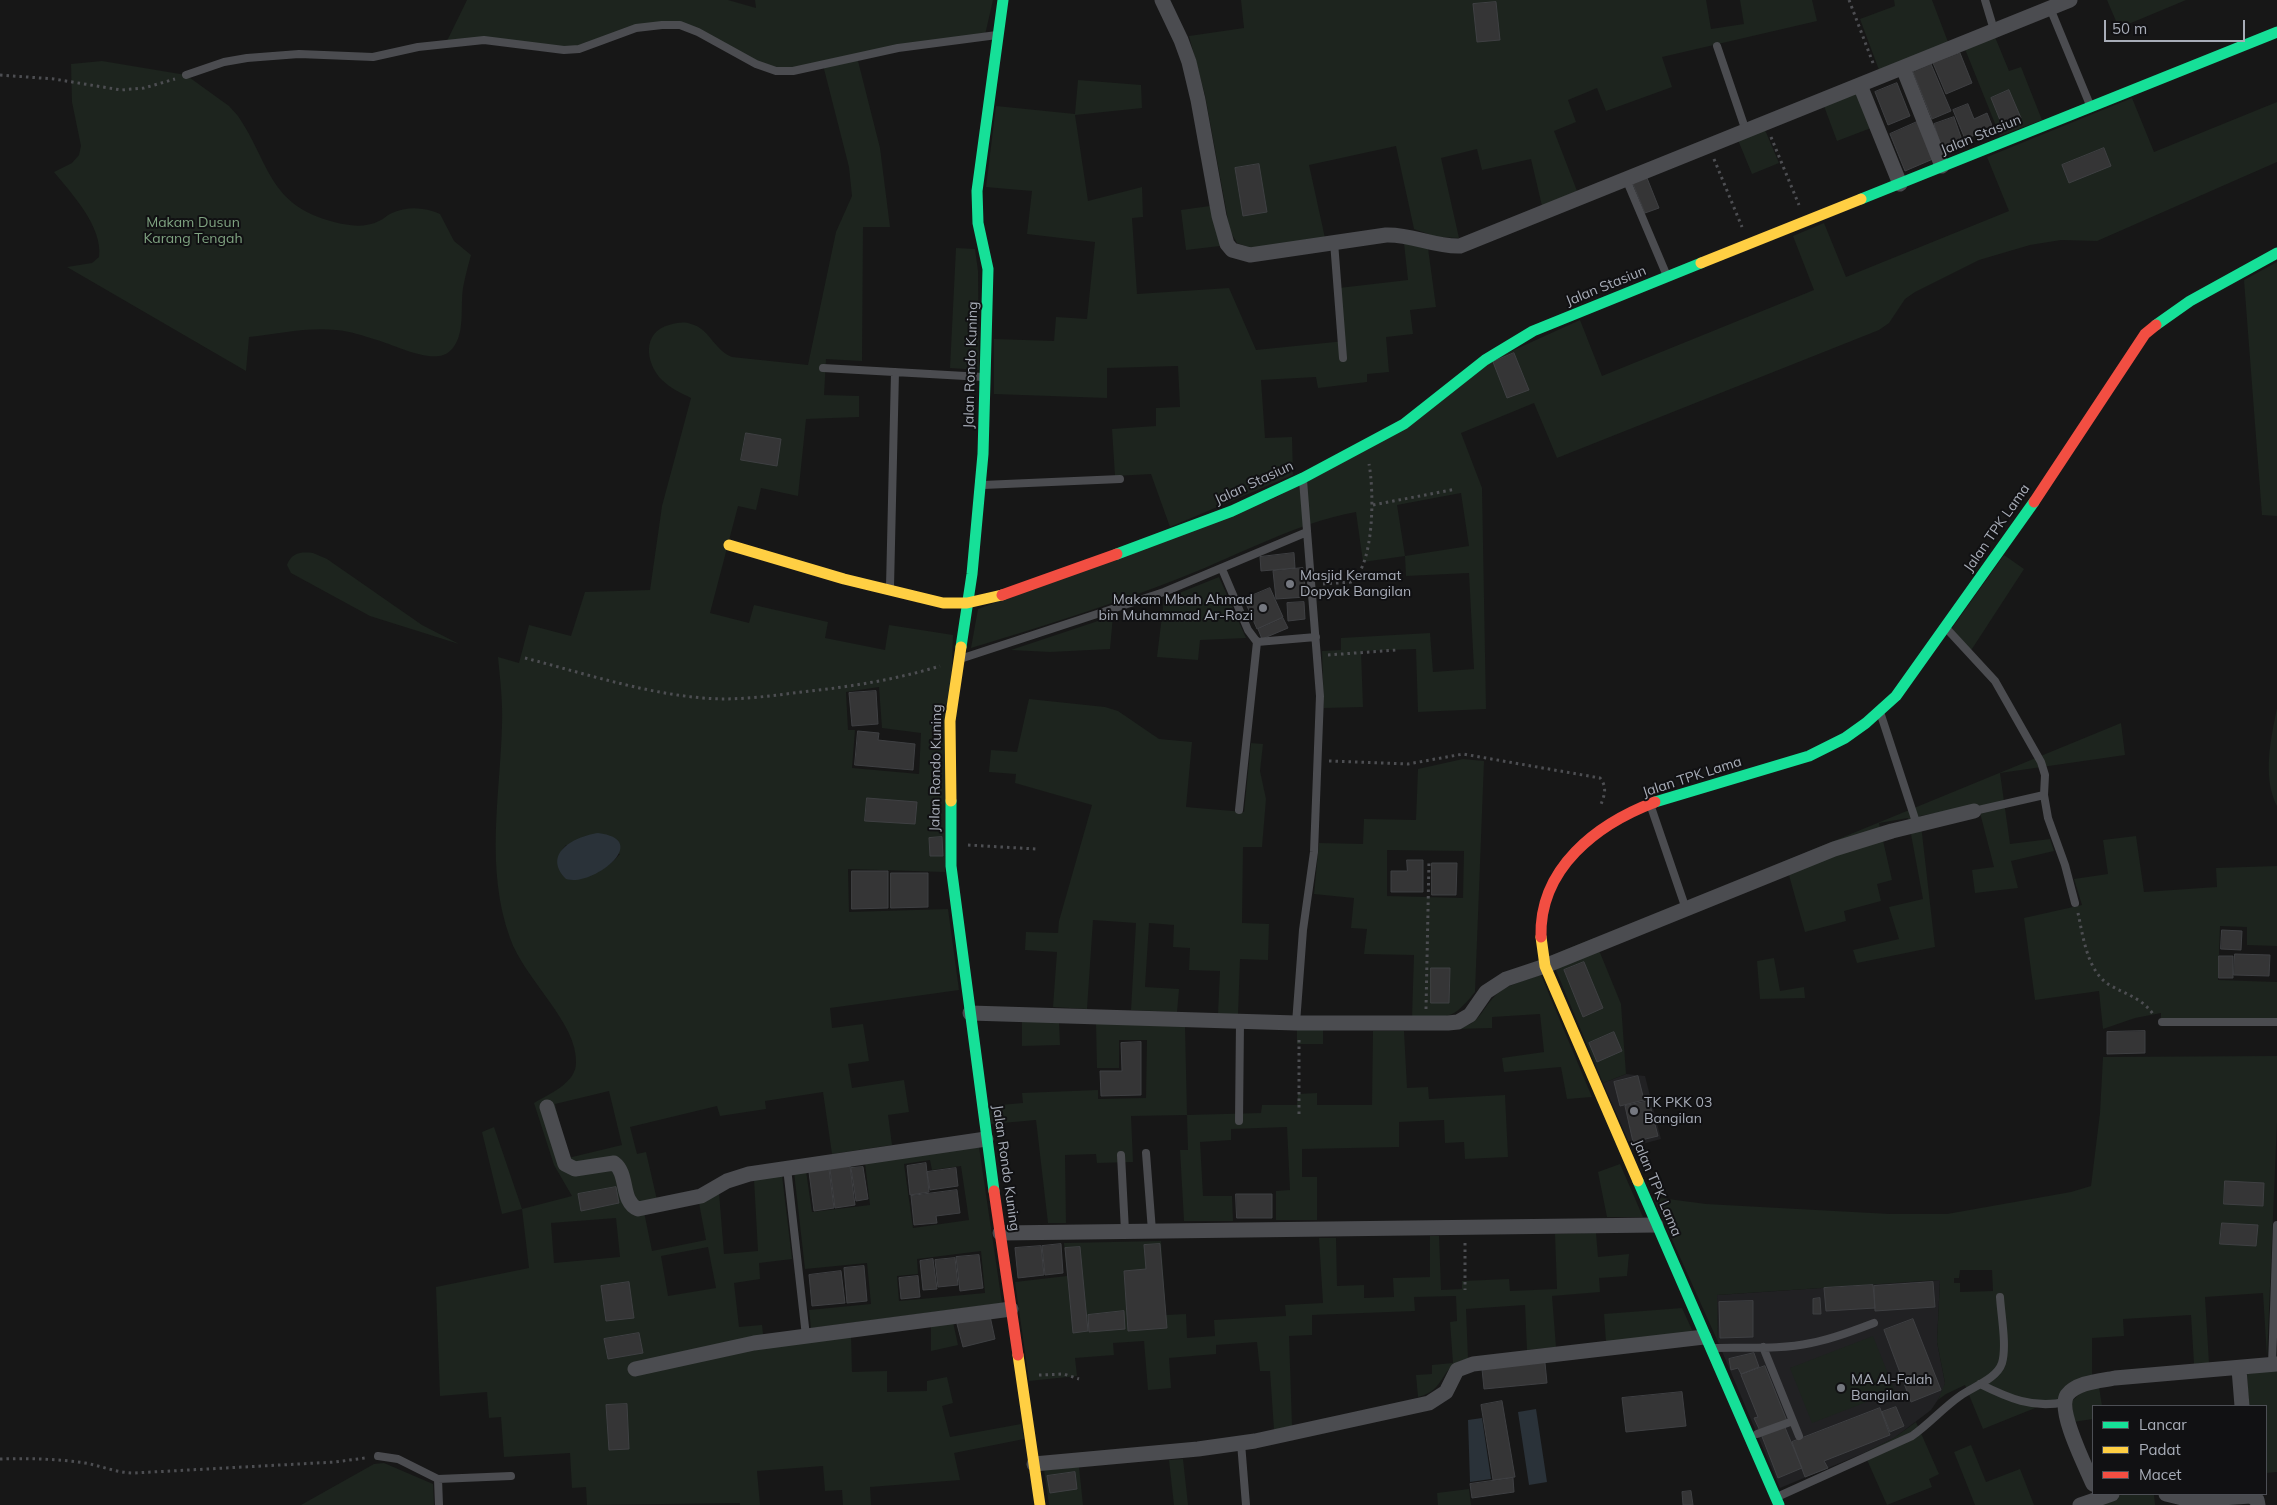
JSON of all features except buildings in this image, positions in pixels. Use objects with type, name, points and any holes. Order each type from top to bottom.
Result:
[{"type":"street","name":"Jalan Rondo Kuning","points":[[1003,0],[977,191],[978,223],[988,269],[986,377],[981,485],[950,721],[950,844],[954,899],[986,1139],[1040,1505]]},
{"type":"street","points":[[1162,0],[1189,62],[1198,100],[1219,216],[1227,244],[1232,250],[1250,255],[1400,234],[1435,244],[1460,246],[2070,0]]},
{"type":"street","name":"Jalan Stasiun","points":[[729,545],[890,591],[943,603],[967,603],[1050,580],[1232,511],[1303,478],[1404,424],[1485,360],[1533,331],[2277,32]]},
{"type":"street","points":[[1903,68],[1942,166]]},
{"type":"street","points":[[1860,85],[1900,184]]},
{"type":"street","name":"Jalan TPK Lama","points":[[1777,1501],[1545,966],[1541,935],[1546,902],[1561,868],[1587,838],[1605,826],[1650,804],[1808,756],[1843,739],[1880,713],[1896,696],[2048,482],[2145,334],[2178,310],[2277,253]]},
{"type":"street","points":[[970,1013],[1240,1022],[1448,1023],[1465,1018],[1486,992],[1495,985],[1517,974],[1545,966],[1834,849],[1916,825],[1974,811]]},
{"type":"street","points":[[547,1107],[565,1164],[575,1169],[614,1163],[620,1170],[630,1204],[638,1209],[701,1196],[737,1177],[986,1139]]},
{"type":"street","points":[[1000,1233],[1656,1225]]},
{"type":"street","points":[[635,1369],[719,1349],[1011,1309]]},
{"type":"street","points":[[1034,1464],[1241,1443],[1429,1403],[1446,1392],[1457,1370],[1473,1364],[1707,1342]]},
{"type":"street","points":[[2092,1482],[2066,1417],[2065,1402],[2073,1390],[2102,1380],[2275,1365]]},
{"type":"street","points":[[2239,1369],[2242,1405]]},
{"type":"street","points":[[2080,1505],[2103,1495]]},
{"type":"street","points":[[2168,1495],[2191,1500],[2251,1498]]},
{"type":"lane","points":[[1985,0],[1994,30]]},
{"type":"lane","points":[[2050,8],[2090,107]]},
{"type":"lane","points":[[186,75],[224,62],[247,58],[299,54],[373,57],[418,46],[484,40],[564,50],[579,50],[649,25],[680,26],[698,32],[756,64],[776,71],[793,72],[906,47],[997,35]]},
{"type":"lane","points":[[1717,46],[1746,131]]},
{"type":"lane","points":[[1626,179],[1667,277]]},
{"type":"lane","points":[[1334,242],[1343,358]]},
{"type":"lane","points":[[823,368],[986,377]]},
{"type":"lane","points":[[890,591],[895,372]]},
{"type":"lane","points":[[1298,1023],[1303,930],[1314,852],[1320,696],[1313,584],[1303,478]]},
{"type":"lane","points":[[981,485],[1120,479]]},
{"type":"lane","points":[[958,660],[1078,622],[1164,592],[1308,532]]},
{"type":"lane","points":[[1222,569],[1248,630],[1257,642],[1239,810]]},
{"type":"lane","points":[[1945,627],[1990,674],[2042,762],[2045,776],[2044,796],[2048,818],[2065,865],[2075,903]]},
{"type":"lane","points":[[1257,642],[1316,637]]},
{"type":"lane","points":[[1880,713],[1916,825]]},
{"type":"lane","points":[[1974,811],[2044,796]]},
{"type":"lane","points":[[1650,804],[1686,909]]},
{"type":"lane","points":[[1239,1121],[1240,1022]]},
{"type":"lane","points":[[2162,1022],[2277,1022]]},
{"type":"lane","points":[[1146,1154],[1152,1231]]},
{"type":"lane","points":[[1121,1155],[1125,1231]]},
{"type":"lane","points":[[787,1168],[806,1336]]},
{"type":"lane","points":[[2275,1365],[2277,1225]]},
{"type":"lane","points":[[1777,1501],[1912,1436],[1932,1422],[1950,1403],[1995,1373],[2002,1362],[2000,1297]]},
{"type":"lane","points":[[1707,1342],[1763,1347],[1809,1344],[1843,1335],[1874,1323]]},
{"type":"lane","points":[[1763,1347],[1799,1436]]},
{"type":"lane","points":[[1980,1384],[2007,1397],[2025,1402],[2041,1405],[2065,1402]]},
{"type":"lane","points":[[1757,1434],[1793,1421]]},
{"type":"lane","points":[[1241,1443],[1246,1505]]},
{"type":"lane","points":[[378,1456],[398,1459],[438,1479],[510,1476]]},
{"type":"lane","points":[[438,1479],[439,1505]]},
{"type":"path","points":[[1849,0],[1878,78]]},
{"type":"path","points":[[0,75],[54,79],[121,90],[144,88],[186,75]]},
{"type":"path","points":[[1766,123],[1806,222]]},
{"type":"path","points":[[1709,146],[1749,244]]},
{"type":"path","points":[[1313,584],[1345,583],[1356,579],[1368,547],[1374,505],[1365,446]]},
{"type":"path","points":[[1374,505],[1456,489]]},
{"type":"path","points":[[1318,655],[1397,650]]},
{"type":"path","points":[[525,658],[643,687],[716,699],[784,695],[837,688],[907,675],[958,660]]},
{"type":"path","points":[[1318,760],[1408,764],[1463,754],[1593,775],[1600,778],[1605,784],[1606,791],[1587,838]]},
{"type":"path","points":[[950,844],[1037,849]]},
{"type":"path","points":[[1425,1024],[1429,860]]},
{"type":"path","points":[[2075,903],[2090,959],[2099,975],[2106,983],[2143,1002],[2162,1022]]},
{"type":"path","points":[[1298,1023],[1298,1114]]},
{"type":"path","points":[[1465,1227],[1465,1290]]},
{"type":"path","points":[[1021,1377],[1064,1374],[1079,1380]]},
{"type":"path","points":[[0,1459],[20,1458],[83,1463],[121,1473],[134,1473],[335,1462],[378,1456]]},
{"type":"shaded area","points":[[598,833],[614,837],[620,844],[619,853],[602,870],[589,877],[577,880],[566,879],[559,870],[557,861],[559,854],[564,847],[572,842]]},
{"type":"shaded area","name":"TK PKK 03 Bangilan","points":[[1626,1074],[1645,1076],[1661,1139],[1631,1147],[1603,1083]]},
{"type":"shaded area","name":"MA Al-Falah Bangilan","points":[[1940,1280],[1937,1342],[1945,1383],[1943,1392],[1931,1410],[1894,1438],[1864,1453],[1780,1488],[1718,1342],[1717,1295]]},
{"type":"shaded area","points":[[1536,1409],[1547,1482],[1529,1485],[1518,1412]]},
{"type":"shaded area","points":[[1482,1418],[1491,1479],[1470,1482],[1468,1420]]},
{"type":"green space","points":[[467,0],[728,0],[756,8],[755,0],[993,0],[985,35],[857,57],[880,148],[890,227],[863,227],[862,361],[826,359],[824,395],[859,396],[859,417],[806,419],[798,496],[761,488],[756,510],[738,506],[710,613],[749,623],[754,605],[828,622],[825,638],[885,650],[889,625],[953,635],[945,872],[848,869],[849,912],[948,909],[959,990],[830,1008],[832,1028],[863,1024],[869,1061],[848,1064],[852,1088],[904,1080],[909,1112],[888,1115],[892,1145],[832,1154],[823,1092],[765,1101],[766,1109],[720,1116],[717,1106],[630,1127],[637,1154],[646,1152],[657,1200],[642,1202],[652,1251],[706,1240],[699,1203],[719,1193],[724,1254],[758,1251],[754,1179],[782,1175],[792,1259],[759,1263],[760,1279],[734,1283],[739,1327],[762,1325],[763,1334],[851,1335],[852,1372],[887,1371],[887,1392],[927,1391],[927,1381],[947,1377],[953,1403],[942,1406],[950,1437],[1021,1424],[1024,1439],[954,1453],[960,1480],[870,1487],[871,1505],[843,1505],[842,1490],[825,1491],[823,1466],[757,1471],[760,1505],[740,1505],[740,1503],[587,1505],[586,1487],[572,1488],[570,1453],[504,1457],[501,1417],[489,1418],[487,1392],[440,1396],[436,1287],[529,1268],[522,1209],[572,1196],[554,1165],[534,1103],[554,1092],[572,1076],[576,1063],[574,1048],[560,1017],[517,954],[502,912],[498,885],[496,832],[502,716],[498,657],[519,663],[529,625],[571,636],[585,592],[650,590],[662,506],[691,398],[668,385],[656,373],[650,357],[650,341],[660,329],[669,325],[686,323],[697,326],[726,354],[732,357],[808,365],[836,232],[852,196],[849,167],[823,65],[776,71],[680,25],[649,25],[579,49],[499,41],[445,45]],"holes":[[[879,687],[882,728],[921,733],[919,774],[852,768],[855,730],[848,730],[846,692]],[[566,845],[620,854],[610,864],[598,871],[570,880],[560,868],[559,859]],[[609,1091],[622,1145],[568,1158],[555,1104]],[[616,1218],[620,1257],[554,1263],[551,1223]],[[708,1247],[716,1288],[668,1296],[661,1256]]]},
{"type":"green space","points":[[1241,0],[1706,0],[1711,29],[1744,24],[1740,0],[1812,0],[1817,21],[1662,57],[1672,87],[1606,111],[1597,88],[1568,100],[1576,122],[1554,131],[1577,191],[1542,206],[1531,159],[1482,170],[1477,149],[1441,158],[1459,238],[1437,237],[1414,229],[1396,146],[1309,165],[1325,238],[1251,248],[1237,243],[1230,231],[1205,95],[1189,36],[1244,28]]},
{"type":"green space","points":[[1894,0],[1932,0],[1948,42],[1879,70],[1860,19],[1895,6]]},
{"type":"green space","points":[[2107,0],[2186,0],[2119,28]]},
{"type":"green space","points":[[1995,37],[2009,71],[2021,67],[2042,120],[2000,136],[1965,49]]},
{"type":"green space","name":"Makam Dusun Karang Tengah","points":[[102,61],[186,75],[229,106],[249,133],[273,180],[296,205],[312,214],[345,225],[357,226],[374,223],[392,213],[410,208],[428,210],[440,214],[454,241],[471,255],[463,288],[460,330],[455,345],[443,355],[435,356],[415,353],[346,331],[315,329],[292,331],[249,337],[246,371],[67,267],[92,263],[99,257],[99,246],[91,223],[85,212],[54,172],[72,163],[79,155],[81,146],[72,102],[71,64]]},
{"type":"green space","points":[[1078,80],[1141,85],[1142,108],[1075,115],[1088,201],[1142,187],[1143,217],[1132,218],[1137,294],[1229,288],[1256,350],[1345,341],[1339,288],[1408,280],[1404,243],[1428,248],[1436,307],[1410,310],[1413,334],[1386,337],[1389,372],[1367,374],[1367,382],[1318,388],[1316,377],[1261,380],[1265,438],[1292,437],[1293,475],[1170,527],[1151,474],[1115,476],[1112,429],[1156,426],[1156,408],[1180,407],[1178,366],[1107,368],[1107,398],[994,394],[994,339],[1054,341],[1056,317],[1087,319],[1095,242],[1027,234],[1032,191],[986,187],[996,106],[1075,114]]},
{"type":"green space","points":[[1856,92],[1871,128],[1837,141],[1824,106]]},
{"type":"green space","points":[[2132,98],[2154,152],[2277,102],[2277,162],[2097,241],[2061,240],[2030,245],[1979,260],[1915,292],[1905,299],[1889,323],[1879,330],[1557,458],[1534,403],[1461,433],[1482,488],[1486,709],[1418,712],[1416,649],[1361,651],[1363,707],[1324,708],[1322,651],[1341,650],[1341,638],[1430,633],[1433,672],[1474,669],[1469,573],[1406,576],[1405,556],[1363,562],[1356,512],[1290,531],[1185,576],[1132,596],[971,648],[978,609],[1277,497],[1503,355],[1580,320],[1602,376],[1814,290],[1793,236],[1824,223],[1846,277],[2009,211],[1987,157]],"holes":[[[1461,493],[1469,546],[1405,556],[1397,505]]]},
{"type":"green space","points":[[1765,130],[1779,163],[1752,174],[1738,140]]},
{"type":"green space","points":[[1210,206],[1220,246],[1186,250],[1181,210]]},
{"type":"green space","points":[[956,248],[975,249],[978,271],[979,370],[950,368]]},
{"type":"green space","points":[[2277,262],[2277,516],[2262,515],[2244,280]]},
{"type":"green space","points":[[313,553],[327,559],[422,625],[459,644],[370,616],[291,573],[287,565],[294,555]]},
{"type":"green space","points":[[2004,555],[2024,569],[1970,652],[1950,631]]},
{"type":"green space","points":[[1219,577],[1246,638],[1200,640],[1198,660],[1157,657],[1164,599]]},
{"type":"green space","points":[[1113,616],[1110,649],[1050,652],[1011,650]]},
{"type":"green space","points":[[1029,699],[1105,707],[1118,711],[1159,739],[1192,742],[1186,807],[1244,812],[1251,743],[1263,744],[1260,771],[1266,799],[1262,847],[1243,847],[1242,923],[1269,924],[1268,960],[1240,959],[1238,1015],[1218,1014],[1220,971],[1189,970],[1190,948],[1173,947],[1174,925],[1149,923],[1145,987],[1179,989],[1177,1012],[1131,1010],[1136,923],[1093,920],[1087,1009],[1053,1007],[1057,952],[1025,950],[1026,932],[1058,933],[1059,921],[1092,805],[1015,783],[1016,774],[989,772],[991,750],[1017,752]]},
{"type":"green space","points":[[2277,708],[2277,806],[2272,795],[2270,783],[2269,757]]},
{"type":"green space","points":[[2121,723],[2125,755],[2000,773],[2010,844],[2050,839],[2054,851],[2011,861],[2018,888],[1975,893],[1972,870],[1994,867],[1978,805],[1920,816],[1935,947],[1857,963],[1853,950],[1899,939],[1889,907],[1923,899],[1908,818],[1879,823],[1892,880],[1877,884],[1881,901],[1844,911],[1846,921],[1805,932],[1785,861]]},
{"type":"green space","points":[[1463,759],[1484,761],[1475,992],[1454,1013],[1441,1017],[1412,1018],[1414,955],[1364,954],[1367,929],[1351,928],[1354,898],[1314,894],[1319,843],[1363,844],[1364,819],[1416,820],[1418,769]],"holes":[[[1387,850],[1464,851],[1463,898],[1387,896]]]},
{"type":"green space","points":[[2136,836],[2144,892],[2217,887],[2216,868],[2277,866],[2277,946],[2247,945],[2247,927],[2220,926],[2218,980],[2277,982],[2277,1026],[2161,1026],[2161,1013],[2135,1018],[2103,1029],[2099,991],[2035,1000],[2024,918],[2082,905],[2074,879],[2108,874],[2103,840]]},
{"type":"green space","points":[[1594,938],[1621,1004],[1626,1074],[1603,1083],[1550,956]]},
{"type":"green space","points":[[1774,958],[1780,991],[1804,987],[1805,998],[1760,999],[1757,961]]},
{"type":"green space","points":[[1541,975],[1592,1097],[1567,1099],[1561,1067],[1504,1072],[1502,1058],[1544,1052],[1540,1014],[1492,1017],[1492,1028],[1454,1029],[1470,1024],[1480,1016],[1492,999],[1502,990],[1518,982]]},
{"type":"green space","points":[[1022,1021],[1059,1022],[1060,1045],[1022,1046]]},
{"type":"green space","points":[[1096,1023],[1185,1026],[1187,1115],[1131,1116],[1133,1162],[1097,1163],[1096,1154],[1065,1155],[1066,1223],[1048,1223],[1036,1120],[991,1124],[989,1106],[1023,1103],[1022,1093],[1098,1090],[1098,1099],[1146,1098],[1147,1040],[1119,1040],[1119,1068],[1097,1068]]},
{"type":"green space","points":[[1297,1029],[1323,1030],[1323,1044],[1297,1044]]},
{"type":"green space","points":[[1373,1031],[1404,1031],[1407,1088],[1428,1087],[1429,1099],[1505,1095],[1508,1157],[1465,1159],[1464,1142],[1445,1143],[1444,1120],[1399,1122],[1399,1147],[1302,1149],[1302,1177],[1317,1177],[1317,1220],[1276,1220],[1276,1191],[1290,1190],[1287,1127],[1231,1129],[1231,1140],[1200,1142],[1203,1196],[1232,1196],[1233,1221],[1184,1221],[1180,1150],[1188,1150],[1187,1115],[1261,1113],[1262,1105],[1297,1105],[1298,1094],[1317,1093],[1317,1105],[1372,1105]]},
{"type":"green space","points":[[2277,1056],[2277,1122],[2267,1357],[2263,1293],[2205,1297],[2209,1363],[2194,1364],[2191,1315],[2123,1319],[2124,1336],[2092,1338],[2092,1375],[2069,1383],[2060,1398],[1983,1429],[1965,1385],[1938,1400],[1945,1383],[1937,1342],[1940,1280],[1717,1295],[1718,1342],[1653,1197],[1706,1204],[1890,1214],[1947,1214],[2071,1192],[2091,1186],[2100,1113],[2103,1057]],"holes":[[[1960,1270],[1992,1270],[1993,1291],[1960,1292],[1960,1283],[1954,1283],[1954,1278],[1959,1278]]]},
{"type":"green space","points":[[494,1127],[522,1209],[502,1214],[482,1132]]},
{"type":"green space","points":[[979,1147],[1002,1303],[811,1328],[809,1310],[871,1304],[867,1263],[805,1269],[794,1172],[806,1171],[812,1212],[870,1205],[865,1163]],"holes":[[[930,1160],[932,1170],[961,1166],[969,1220],[913,1228],[904,1164]],[[981,1251],[985,1293],[899,1301],[897,1276],[918,1274],[917,1259]]]},
{"type":"green space","points":[[1620,1164],[1643,1217],[1607,1217],[1598,1172]]},
{"type":"green space","points":[[1596,1233],[1598,1257],[1629,1254],[1627,1276],[1599,1278],[1600,1292],[1552,1296],[1556,1347],[1527,1350],[1525,1305],[1466,1309],[1468,1359],[1452,1366],[1434,1389],[1428,1394],[1418,1397],[1416,1375],[1432,1374],[1432,1365],[1453,1363],[1450,1322],[1457,1321],[1456,1296],[1414,1297],[1415,1311],[1312,1315],[1312,1335],[1289,1336],[1292,1426],[1274,1430],[1270,1371],[1260,1371],[1257,1342],[1216,1345],[1216,1354],[1169,1358],[1171,1388],[1148,1390],[1144,1341],[1113,1343],[1114,1355],[1075,1358],[1077,1376],[1029,1381],[1015,1282],[1067,1276],[1064,1243],[1161,1241],[1166,1315],[1186,1314],[1187,1338],[1215,1336],[1214,1320],[1286,1316],[1285,1305],[1323,1303],[1319,1238],[1336,1238],[1337,1286],[1364,1285],[1364,1298],[1394,1297],[1393,1278],[1430,1277],[1430,1236],[1439,1236],[1441,1290],[1462,1289],[1462,1281],[1509,1279],[1510,1291],[1557,1289],[1555,1234]]},
{"type":"green space","points":[[1682,1308],[1693,1332],[1606,1342],[1604,1314]]},
{"type":"green space","points":[[953,1322],[958,1345],[931,1351],[931,1325]]},
{"type":"green space","points":[[1873,1336],[1895,1391],[1812,1423],[1790,1368]]},
{"type":"green space","points":[[2277,1370],[2277,1472],[2267,1473],[2267,1405],[2249,1405],[2247,1374]]},
{"type":"green space","points":[[2099,1387],[2102,1405],[2092,1405],[2092,1419],[2073,1422],[2072,1401],[2082,1392]]},
{"type":"green space","points":[[1916,1422],[1939,1474],[1929,1479],[1932,1487],[1887,1505],[1864,1453],[1894,1438]]},
{"type":"green space","points":[[1971,1445],[1986,1482],[2020,1469],[2034,1505],[1975,1505],[1954,1452]]},
{"type":"green space","points":[[1183,1459],[1188,1505],[1174,1505],[1169,1460]]},
{"type":"green space","points":[[384,1463],[433,1484],[434,1505],[301,1505],[374,1464]]},
{"type":"green space","points":[[1079,1467],[1083,1505],[1049,1505],[1044,1470]]},
{"type":"green space","points":[[1469,1489],[1471,1505],[1438,1505],[1437,1493]]},
{"type":"green space","points":[[2121,1495],[2154,1495],[2155,1505],[2095,1505]]},
{"type":"traffic: fast","points":[[961,647],[972,574],[983,454],[988,269],[978,223],[977,191],[1003,0]]},
{"type":"traffic: fast","points":[[1861,199],[2277,32]]},
{"type":"traffic: fast","points":[[2156,325],[2190,301],[2277,253]]},
{"type":"traffic: fast","points":[[1117,554],[1232,511],[1303,478],[1404,424],[1485,360],[1533,331],[1701,263]]},
{"type":"traffic: fast","points":[[1655,802],[1809,756],[1845,738],[1866,723],[1896,696],[2034,502]]},
{"type":"traffic: fast","points":[[951,801],[951,866],[994,1191]]},
{"type":"traffic: fast","points":[[1638,1181],[1779,1505]]},
{"type":"traffic: slow","points":[[1701,263],[1861,199]]},
{"type":"traffic: slow","points":[[729,545],[844,579],[943,603],[967,603],[1002,595]]},
{"type":"traffic: slow","points":[[951,801],[950,721],[961,647]]},
{"type":"traffic: slow","points":[[1541,937],[1545,966],[1638,1181]]},
{"type":"traffic: slow","points":[[1018,1355],[1040,1505]]},
{"type":"traffic: jam","points":[[2034,502],[2145,334],[2156,325]]},
{"type":"traffic: jam","points":[[1002,595],[1117,554]]},
{"type":"traffic: jam","points":[[1541,937],[1543,912],[1550,890],[1561,870],[1576,852],[1593,836],[1612,823],[1633,811],[1655,802]]},
{"type":"traffic: jam","points":[[994,1191],[1018,1355]]},
{"type":"place","name":"Masjid Keramat Dopyak Bangilan","points":[[1290,584]]},
{"type":"place","name":"Makam Mbah Ahmad bin Muhammad Ar-Rozi","points":[[1263,608]]},
{"type":"place","name":"TK PKK 03 Bangilan","points":[[1634,1111]]},
{"type":"place","name":"MA Al-Falah Bangilan","points":[[1841,1388]]}]
